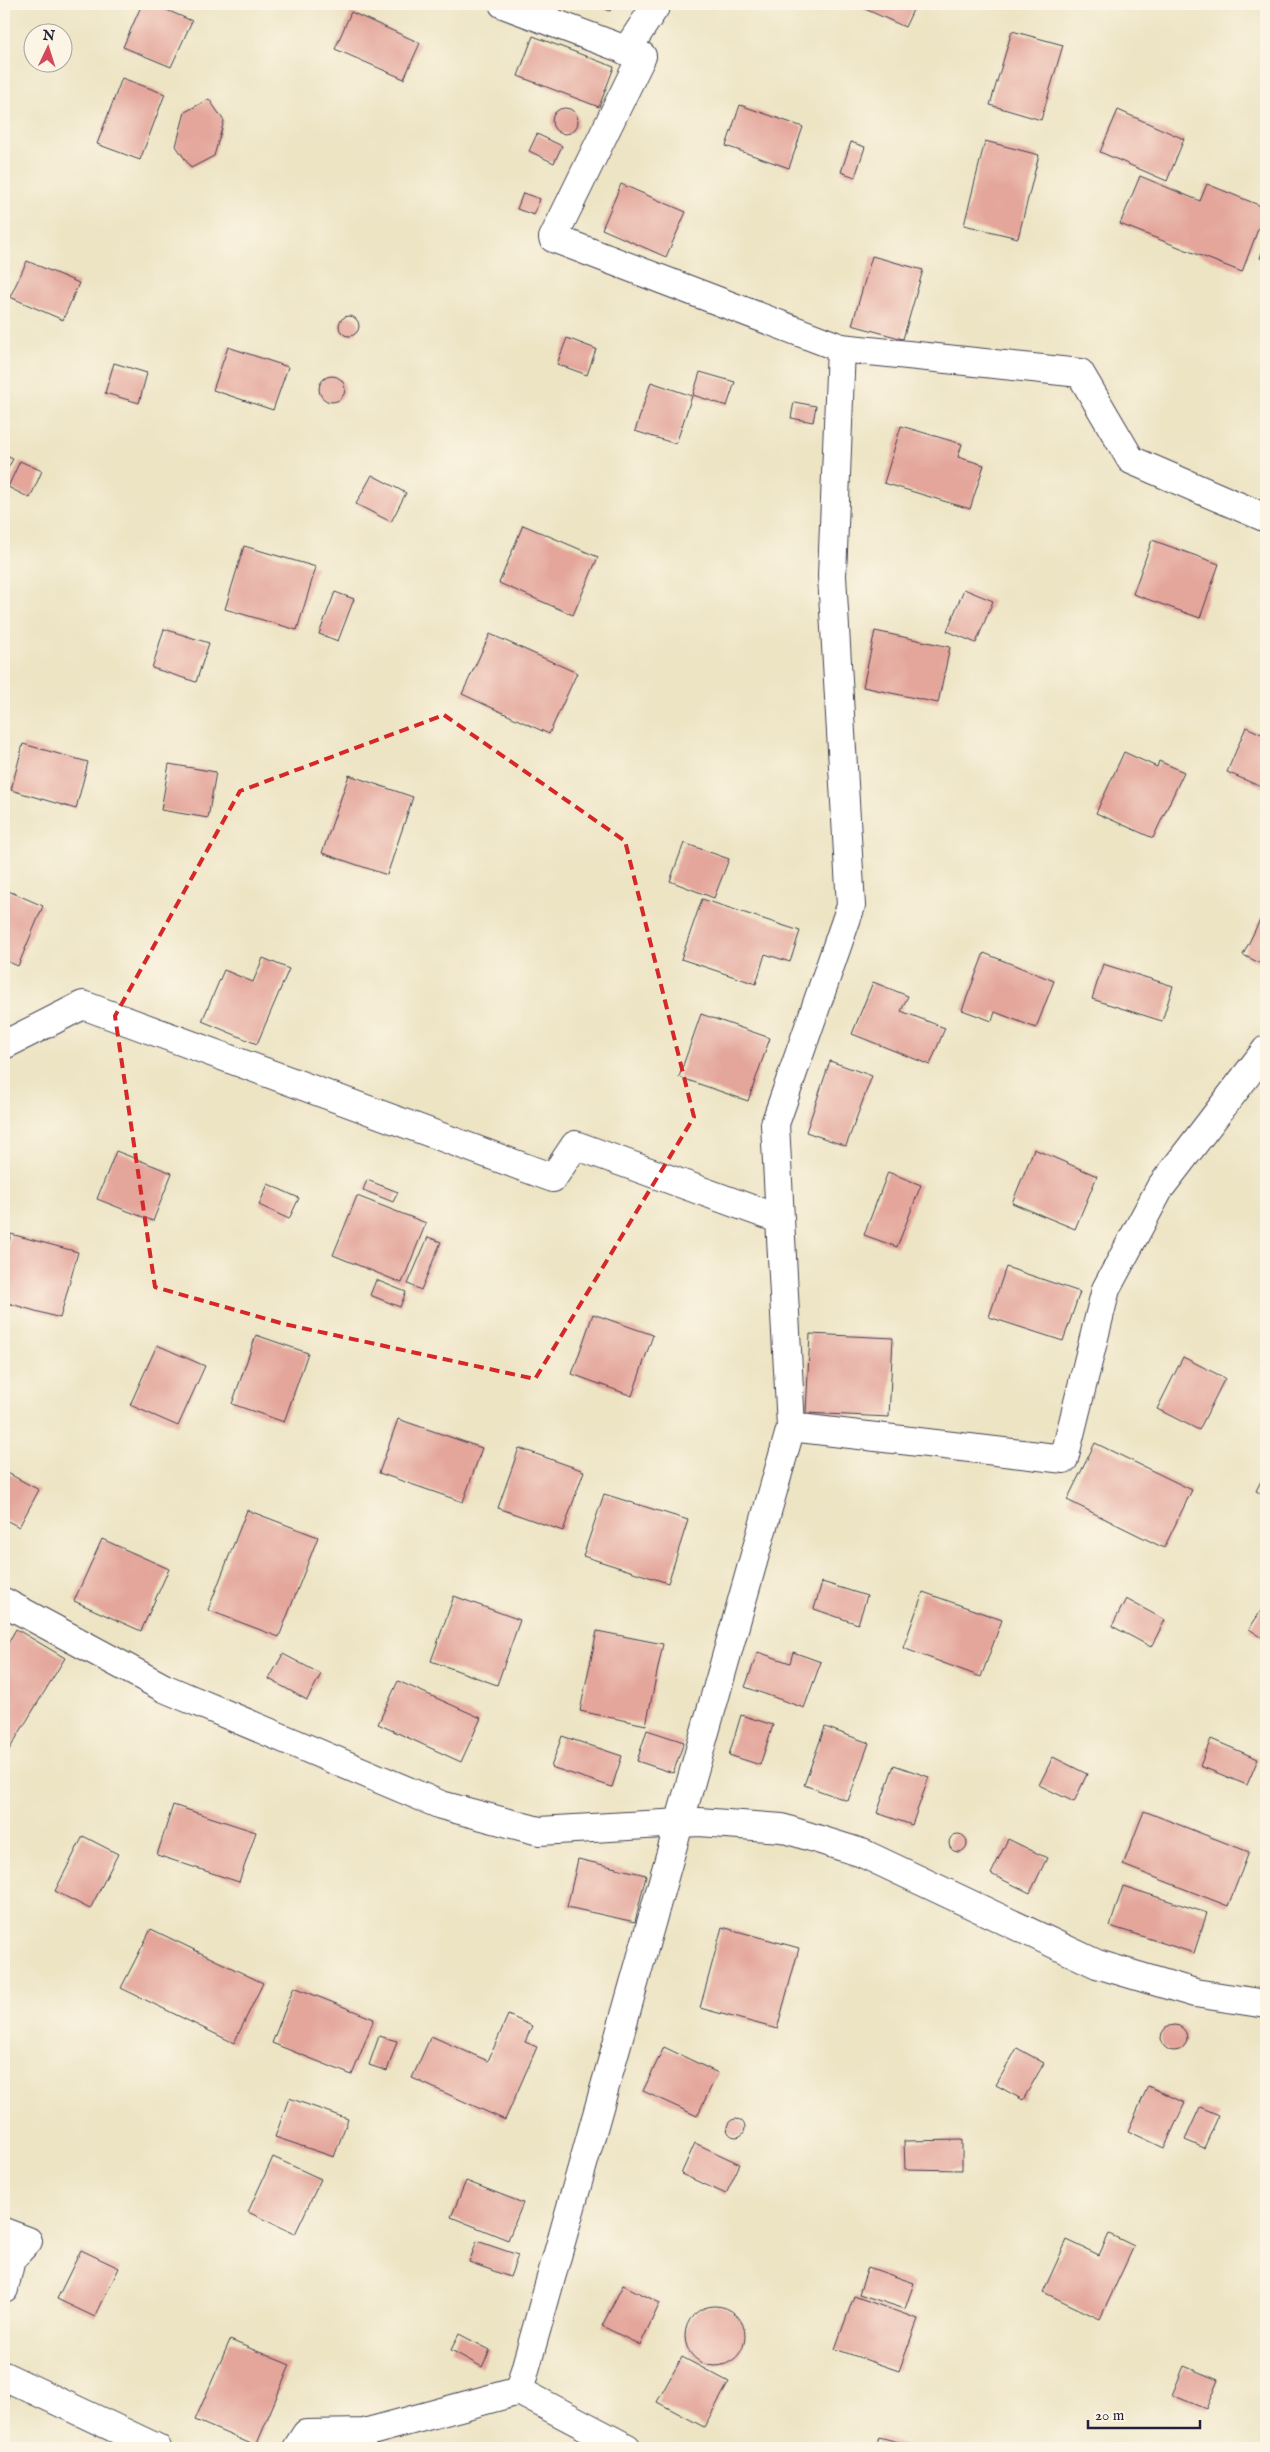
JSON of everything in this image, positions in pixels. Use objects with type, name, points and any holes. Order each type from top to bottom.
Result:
[{"type":"street","points":[[503,4],[642,56],[552,238],[841,348],[1080,373],[1131,460],[1266,518]]},
{"type":"street","points":[[626,50],[657,4]]},
{"type":"street","points":[[519,2391],[791,1427],[774,1124],[850,906],[832,576],[841,348]]},
{"type":"street","points":[[4,1045],[83,1005],[553,1178],[575,1145],[779,1219]]},
{"type":"street","points":[[791,1427],[1064,1460],[1106,1289],[1160,1188],[1266,1050]]},
{"type":"street","points":[[4,1602],[164,1688],[441,1805],[539,1832],[699,1822],[782,1828],[862,1853],[1097,1964],[1195,1993],[1266,2004]]},
{"type":"street","points":[[4,2232],[28,2241],[11,2259],[4,2289]]},
{"type":"street","points":[[4,2376],[157,2448]]},
{"type":"street","points":[[297,2448],[306,2434],[364,2433],[519,2391],[627,2448]]},
{"type":"highlighted area","points":[[444,715],[625,841],[694,1117],[535,1379],[284,1324],[155,1287],[115,1016],[240,791]]},
{"type":"building","points":[[142,4],[153,4],[192,21],[171,67],[123,47]]},
{"type":"building","points":[[595,4],[613,4],[610,11]]},
{"type":"building","points":[[854,4],[909,4],[915,6],[905,27]]},
{"type":"building","points":[[351,12],[420,43],[404,79],[335,49]]},
{"type":"building","points":[[1012,31],[1063,45],[1041,120],[990,105]]},
{"type":"building","points":[[533,36],[614,67],[599,107],[518,76]]},
{"type":"building","points":[[122,78],[165,94],[140,160],[97,144]]},
{"type":"building","points":[[209,99],[224,121],[214,156],[191,168],[176,146],[185,112]]},
{"type":"building","points":[[740,105],[803,127],[789,168],[726,146]]},
{"type":"building","points":[[565,108],[575,111],[578,121],[575,131],[565,134],[555,131],[552,121],[555,111]]},
{"type":"building","points":[[1118,110],[1184,139],[1167,181],[1100,152]]},
{"type":"building","points":[[537,134],[562,146],[554,163],[529,151]]},
{"type":"building","points":[[985,141],[1039,155],[1018,238],[964,225]]},
{"type":"building","points":[[851,142],[865,147],[855,177],[841,172]]},
{"type":"building","points":[[1140,176],[1200,201],[1207,184],[1266,208],[1242,272],[1120,224]]},
{"type":"building","points":[[621,184],[686,212],[666,257],[602,229]]},
{"type":"building","points":[[523,193],[540,199],[534,215],[517,209]]},
{"type":"building","points":[[1266,241],[1266,260],[1260,258]]},
{"type":"building","points":[[872,256],[923,270],[903,339],[852,325]]},
{"type":"building","points":[[27,261],[79,283],[63,320],[10,297]]},
{"type":"building","points":[[345,316],[353,316],[359,322],[359,330],[353,336],[345,336],[339,330],[339,322]]},
{"type":"building","points":[[567,338],[596,349],[587,375],[557,364]]},
{"type":"building","points":[[228,347],[288,367],[273,410],[213,390]]},
{"type":"building","points":[[114,363],[147,373],[139,403],[105,393]]},
{"type":"building","points":[[700,372],[735,382],[727,406],[693,395]]},
{"type":"building","points":[[332,376],[341,380],[345,389],[341,398],[332,402],[323,398],[319,389],[323,380]]},
{"type":"building","points":[[651,382],[692,396],[676,444],[635,431]]},
{"type":"building","points":[[794,402],[816,406],[813,422],[791,418]]},
{"type":"building","points":[[901,426],[962,444],[958,457],[984,465],[970,509],[884,483]]},
{"type":"building","points":[[4,455],[13,459],[4,475]]},
{"type":"building","points":[[20,461],[42,471],[30,498],[8,487]]},
{"type":"building","points":[[372,475],[406,493],[391,522],[356,504]]},
{"type":"building","points":[[523,525],[598,557],[573,615],[499,583]]},
{"type":"building","points":[[1152,540],[1219,564],[1200,618],[1133,594]]},
{"type":"building","points":[[244,546],[316,567],[297,630],[225,609]]},
{"type":"building","points":[[964,589],[993,601],[976,643],[947,631]]},
{"type":"building","points":[[335,592],[354,599],[338,641],[319,634]]},
{"type":"building","points":[[164,629],[209,643],[196,682],[152,668]]},
{"type":"building","points":[[875,631],[950,647],[938,703],[863,687]]},
{"type":"building","points":[[490,634],[577,673],[549,734],[462,694]]},
{"type":"building","points":[[1246,727],[1266,736],[1266,789],[1227,772]]},
{"type":"building","points":[[23,744],[88,762],[76,809],[11,790]]},
{"type":"building","points":[[1124,752],[1157,767],[1159,761],[1184,772],[1153,838],[1096,813]]},
{"type":"building","points":[[169,764],[216,772],[208,818],[161,810]]},
{"type":"building","points":[[349,775],[413,797],[387,875],[322,853]]},
{"type":"building","points":[[684,843],[729,859],[714,898],[670,881]]},
{"type":"building","points":[[4,889],[43,906],[18,966],[4,960]]},
{"type":"building","points":[[702,899],[800,931],[790,962],[765,954],[756,984],[681,959]]},
{"type":"building","points":[[1261,918],[1266,920],[1266,966],[1243,955]]},
{"type":"building","points":[[984,953],[1054,981],[1036,1028],[995,1012],[992,1021],[962,1010]]},
{"type":"building","points":[[263,958],[289,969],[257,1044],[202,1021],[224,970],[253,982]]},
{"type":"building","points":[[1103,964],[1173,986],[1162,1021],[1092,999]]},
{"type":"building","points":[[873,982],[908,996],[901,1011],[945,1028],[930,1065],[852,1034]]},
{"type":"building","points":[[701,1014],[770,1038],[748,1101],[679,1077]]},
{"type":"building","points":[[830,1061],[872,1076],[846,1146],[806,1132]]},
{"type":"building","points":[[1034,1149],[1097,1176],[1075,1229],[1012,1203]]},
{"type":"building","points":[[116,1151],[172,1173],[153,1221],[97,1199]]},
{"type":"building","points":[[888,1172],[921,1185],[897,1247],[864,1235]]},
{"type":"building","points":[[367,1180],[398,1192],[393,1202],[363,1190]]},
{"type":"building","points":[[268,1184],[299,1198],[289,1219],[259,1205]]},
{"type":"building","points":[[357,1196],[426,1223],[402,1283],[333,1255]]},
{"type":"building","points":[[11,1234],[78,1252],[60,1318],[4,1302],[4,1261]]},
{"type":"building","points":[[428,1237],[441,1242],[421,1290],[408,1284]]},
{"type":"building","points":[[1006,1267],[1080,1292],[1063,1341],[989,1317]]},
{"type":"building","points":[[376,1280],[406,1292],[400,1307],[370,1295]]},
{"type":"building","points":[[593,1314],[653,1335],[632,1396],[572,1374]]},
{"type":"building","points":[[810,1334],[893,1338],[889,1417],[806,1413]]},
{"type":"building","points":[[256,1335],[308,1353],[284,1422],[232,1404]]},
{"type":"building","points":[[157,1345],[205,1366],[178,1426],[130,1405]]},
{"type":"building","points":[[1183,1357],[1225,1378],[1199,1430],[1157,1409]]},
{"type":"building","points":[[398,1419],[482,1448],[463,1502],[379,1473]]},
{"type":"building","points":[[1095,1443],[1192,1490],[1164,1548],[1067,1500]]},
{"type":"building","points":[[519,1448],[584,1471],[563,1531],[498,1508]]},
{"type":"building","points":[[4,1471],[39,1490],[19,1527],[4,1519]]},
{"type":"building","points":[[1266,1471],[1266,1496],[1256,1491]]},
{"type":"building","points":[[604,1494],[688,1520],[668,1583],[583,1556]]},
{"type":"building","points":[[247,1510],[318,1537],[279,1637],[208,1610]]},
{"type":"building","points":[[102,1539],[169,1569],[141,1631],[74,1601]]},
{"type":"building","points":[[822,1582],[867,1596],[858,1624],[814,1609]]},
{"type":"building","points":[[923,1592],[1002,1620],[981,1677],[903,1648]]},
{"type":"building","points":[[454,1596],[520,1620],[497,1685],[431,1661]]},
{"type":"building","points":[[1126,1599],[1165,1620],[1151,1647],[1112,1626]]},
{"type":"building","points":[[1266,1603],[1266,1640],[1249,1629]]},
{"type":"building","points":[[16,1629],[65,1658],[4,1758],[4,1650]]},
{"type":"building","points":[[597,1631],[663,1644],[646,1725],[580,1711]]},
{"type":"building","points":[[758,1652],[790,1663],[793,1652],[821,1662],[804,1708],[745,1687]]},
{"type":"building","points":[[283,1654],[321,1674],[307,1700],[269,1679]]},
{"type":"building","points":[[398,1681],[481,1718],[461,1762],[378,1724]]},
{"type":"building","points":[[741,1715],[773,1725],[760,1765],[729,1755]]},
{"type":"building","points":[[825,1727],[869,1743],[848,1801],[804,1785]]},
{"type":"building","points":[[647,1730],[684,1742],[673,1773],[637,1761]]},
{"type":"building","points":[[562,1736],[622,1756],[612,1787],[551,1767]]},
{"type":"building","points":[[1211,1739],[1258,1759],[1247,1785],[1200,1766]]},
{"type":"building","points":[[1053,1757],[1087,1774],[1074,1802],[1039,1785]]},
{"type":"building","points":[[894,1765],[929,1777],[912,1825],[877,1813]]},
{"type":"building","points":[[173,1805],[256,1832],[239,1882],[157,1855]]},
{"type":"building","points":[[1144,1811],[1249,1852],[1228,1906],[1123,1865]]},
{"type":"building","points":[[954,1834],[962,1834],[967,1839],[965,1850],[954,1852],[949,1847],[949,1839]]},
{"type":"building","points":[[83,1836],[118,1854],[90,1909],[55,1891]]},
{"type":"building","points":[[1008,1839],[1047,1858],[1030,1893],[991,1874]]},
{"type":"building","points":[[578,1859],[646,1875],[635,1922],[567,1907]]},
{"type":"building","points":[[1123,1886],[1207,1913],[1194,1953],[1110,1926]]},
{"type":"building","points":[[722,1927],[799,1948],[777,2029],[700,2008]]},
{"type":"building","points":[[151,1929],[263,1983],[234,2043],[121,1988]]},
{"type":"building","points":[[294,1987],[374,2019],[352,2075],[272,2043]]},
{"type":"building","points":[[508,2015],[532,2026],[525,2042],[537,2047],[505,2120],[412,2078],[431,2036],[488,2061]]},
{"type":"building","points":[[1174,2025],[1183,2029],[1187,2038],[1183,2047],[1174,2051],[1165,2047],[1161,2038],[1165,2029]]},
{"type":"building","points":[[379,2036],[397,2041],[387,2071],[369,2065]]},
{"type":"building","points":[[664,2047],[718,2073],[697,2116],[643,2091]]},
{"type":"building","points":[[1017,2048],[1044,2063],[1023,2100],[996,2085]]},
{"type":"building","points":[[1148,2086],[1185,2103],[1164,2148],[1128,2131]]},
{"type":"building","points":[[289,2098],[348,2119],[334,2157],[275,2137]]},
{"type":"building","points":[[1200,2107],[1219,2115],[1204,2148],[1185,2140]]},
{"type":"building","points":[[736,2119],[742,2122],[745,2128],[742,2134],[736,2137],[730,2134],[727,2128],[730,2122]]},
{"type":"building","points":[[962,2140],[962,2170],[905,2169],[904,2141]]},
{"type":"building","points":[[695,2143],[740,2164],[726,2194],[681,2174]]},
{"type":"building","points":[[273,2157],[321,2179],[295,2234],[248,2212]]},
{"type":"building","points":[[466,2181],[523,2203],[508,2240],[451,2217]]},
{"type":"building","points":[[1109,2234],[1134,2246],[1100,2319],[1043,2292],[1067,2240],[1099,2255]]},
{"type":"building","points":[[477,2241],[518,2255],[510,2277],[469,2262]]},
{"type":"building","points":[[81,2250],[119,2268],[95,2317],[57,2299]]},
{"type":"building","points":[[868,2267],[914,2283],[905,2309],[859,2294]]},
{"type":"building","points":[[623,2285],[660,2303],[640,2345],[602,2326]]},
{"type":"building","points":[[854,2296],[918,2319],[899,2371],[835,2349]]},
{"type":"building","points":[[709,2306],[721,2306],[732,2311],[740,2319],[745,2330],[743,2348],[732,2361],[721,2366],[709,2366],[698,2361],[690,2353],[685,2342],[685,2330],[690,2319],[698,2311]]},
{"type":"building","points":[[459,2334],[490,2350],[482,2367],[451,2350]]},
{"type":"building","points":[[230,2340],[290,2365],[256,2446],[195,2420]]},
{"type":"building","points":[[682,2357],[729,2382],[704,2427],[657,2402]]},
{"type":"building","points":[[1184,2366],[1218,2380],[1206,2409],[1172,2395]]},
{"type":"building","points":[[4,2393],[9,2395],[4,2410]]},
{"type":"building","points":[[879,2437],[922,2448],[876,2448]]}]
